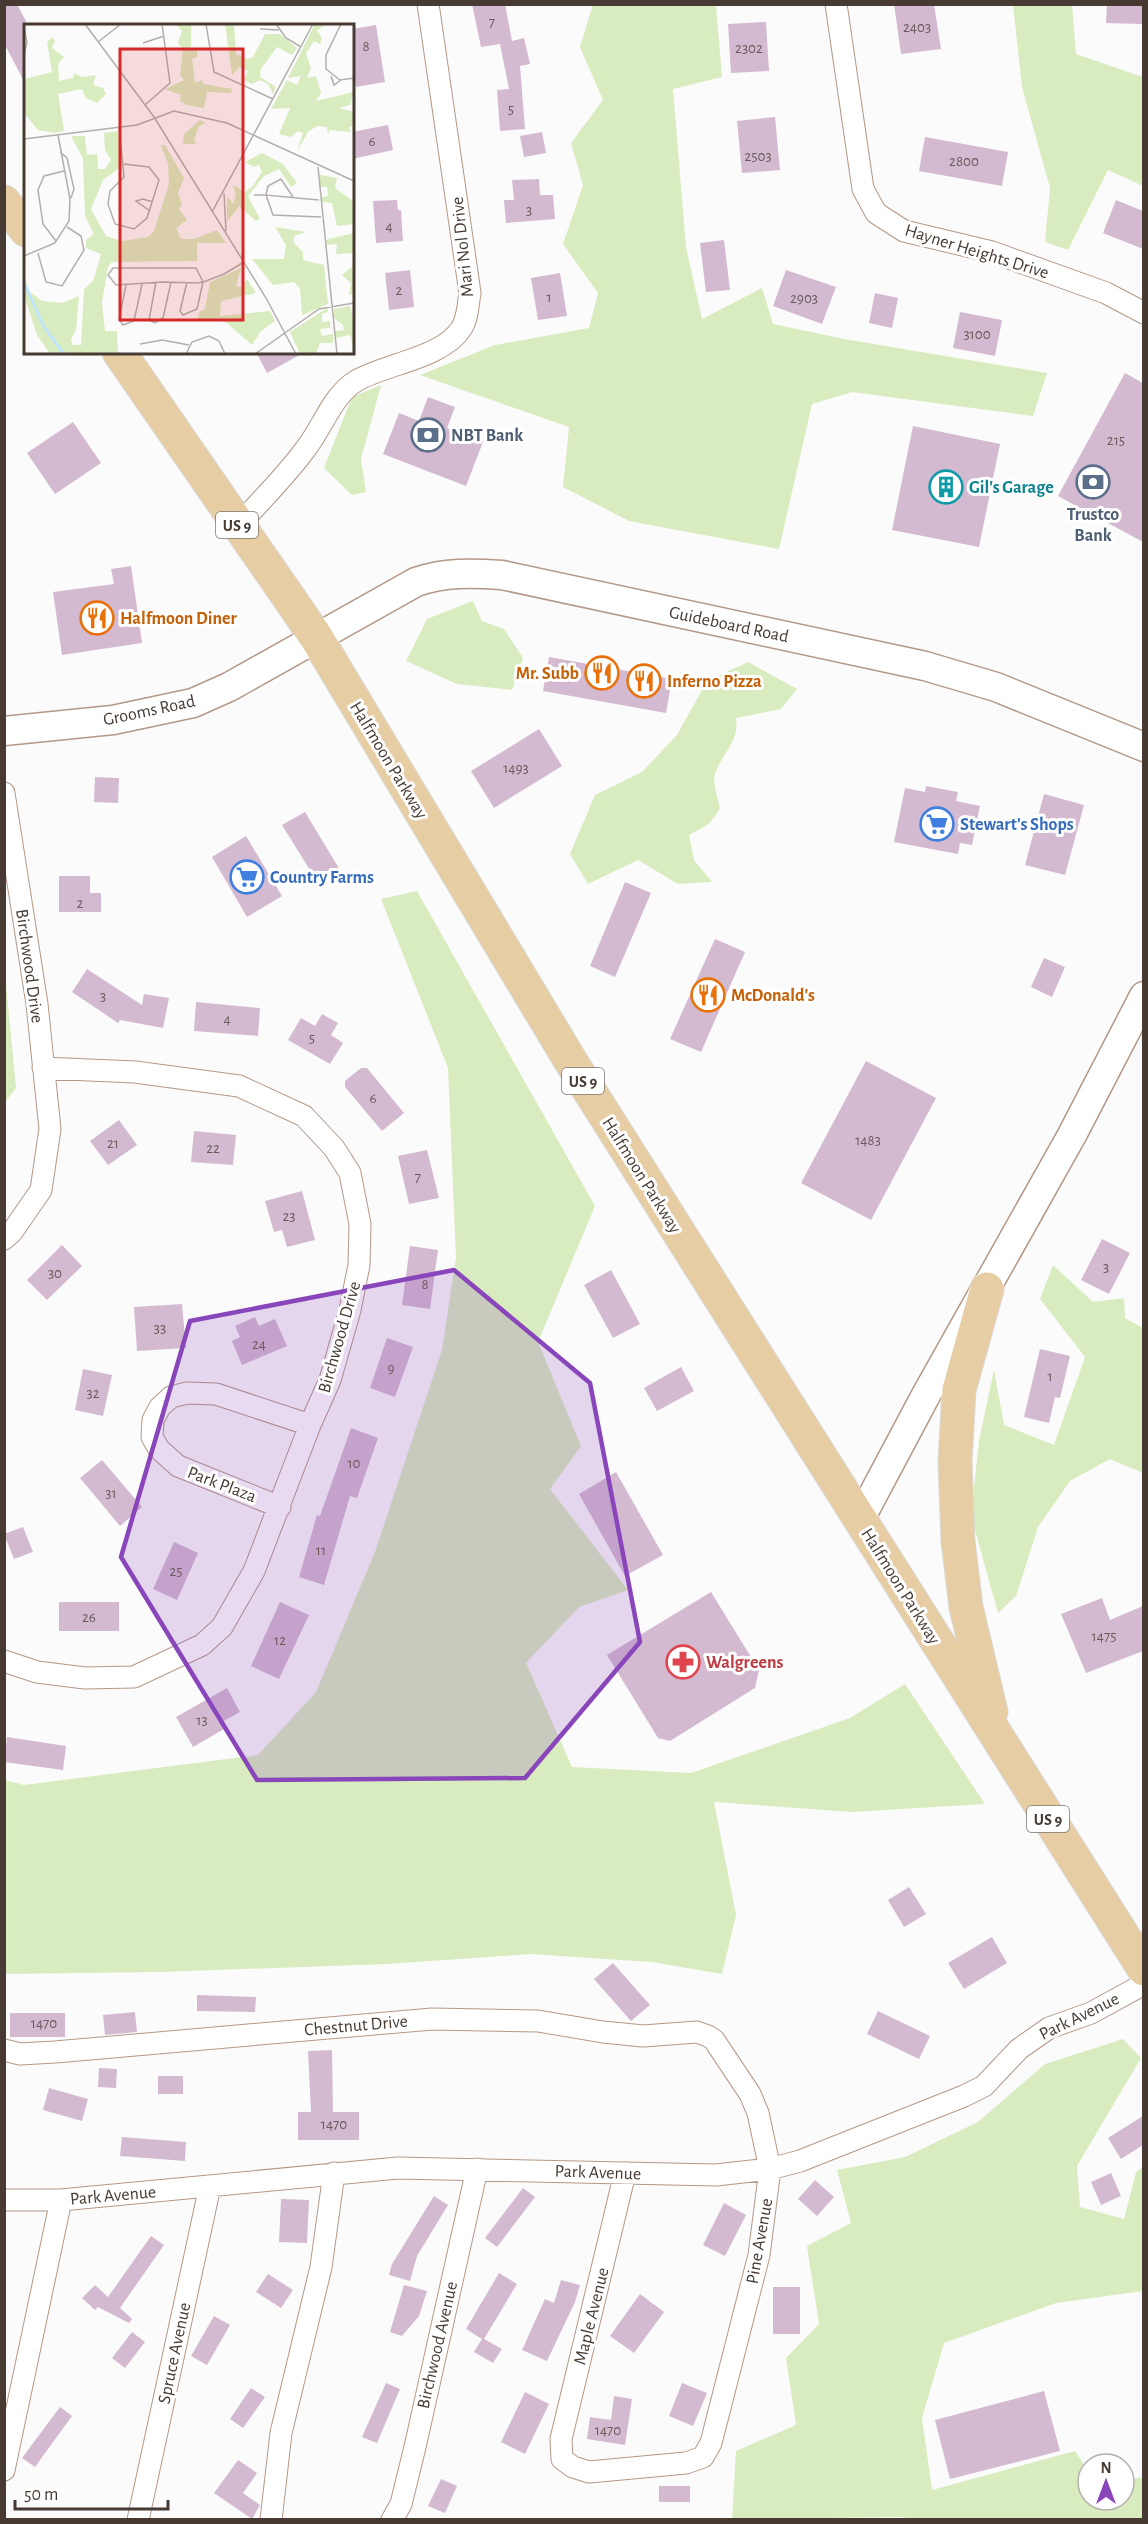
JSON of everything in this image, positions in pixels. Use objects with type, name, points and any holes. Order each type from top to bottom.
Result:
[{"type":"main road","points":[[4,202],[24,227]]},
{"type":"main road","name":"Halfmoon Parkway","points":[[121,354],[316,638],[570,1060],[1143,1969]]},
{"type":"main road","points":[[987,1289],[959,1390],[956,1462],[958,1541],[966,1607],[998,1740]]},
{"type":"street","name":"Mari Nol Drive","points":[[238,526],[307,447],[341,394],[356,381],[434,349],[450,340],[461,329],[466,318],[470,293],[428,4]]},
{"type":"street","name":"Hayner Heights Drive","points":[[836,4],[863,189],[876,213],[904,231],[992,252],[1106,293],[1143,313]]},
{"type":"street","name":"Guideboard Road","points":[[316,638],[416,582],[435,575],[462,573],[502,575],[925,666],[996,687],[1143,747]]},
{"type":"street","name":"Grooms Road","points":[[4,731],[112,720],[193,703],[229,687],[316,638]]},
{"type":"street","name":"Birchwood Drive","points":[[4,793],[37,1004],[50,1130],[41,1190],[12,1232],[4,1239]]},
{"type":"street","points":[[859,1521],[926,1395],[1072,1135],[1143,996]]},
{"type":"street","name":"Birchwood Drive","points":[[4,1661],[37,1672],[85,1678],[134,1677],[202,1645],[222,1627],[254,1571],[310,1425],[330,1380],[350,1310],[359,1265],[360,1224],[350,1173],[334,1148],[304,1116],[238,1086],[135,1072],[43,1068]]},
{"type":"street","name":"Park Plaza","points":[[280,1507],[178,1466],[159,1449],[152,1437],[153,1420],[160,1407],[171,1397],[187,1393],[216,1394],[310,1425]]},
{"type":"street","name":"Park Avenue","points":[[4,2200],[61,2200],[398,2168],[716,2175],[770,2169],[800,2160],[964,2096],[984,2086],[1019,2049],[1048,2028],[1091,2013],[1143,1984]]},
{"type":"street","name":"Chestnut Drive","points":[[4,2050],[20,2054],[55,2052],[432,2019],[538,2021],[642,2036],[698,2032],[708,2036]]},
{"type":"street","name":"Pine Avenue","points":[[562,2459],[573,2467],[589,2472],[686,2463],[703,2457],[714,2434],[759,2255],[770,2169],[758,2113],[750,2094],[714,2040],[708,2036]]},
{"type":"street","name":"Birchwood Avenue","points":[[392,2520],[401,2504],[415,2447],[477,2169]]},
{"type":"street","name":"Maple Avenue","points":[[562,2459],[561,2439],[625,2173]]},
{"type":"street","points":[[271,2520],[281,2433],[321,2266],[334,2174]]},
{"type":"street","name":"Spruce Avenue","points":[[138,2520],[210,2186]]},
{"type":"street","points":[[4,2470],[13,2388],[61,2200]]},
{"type":"highlighted area","points":[[454,1270],[590,1383],[640,1642],[525,1778],[257,1780],[121,1557],[190,1321]]},
{"type":"green space","points":[[590,5],[716,6],[722,77],[673,89],[686,247],[702,319],[762,288],[773,324],[844,339],[1047,373],[1033,416],[852,392],[812,404],[779,549],[629,521],[563,487],[569,427],[420,375],[495,345],[589,328],[598,293],[563,244],[583,185],[571,143],[603,100],[580,47],[592,7]]},
{"type":"green space","points":[[1013,5],[1072,5],[1076,54],[1143,77],[1143,186],[1108,170],[1068,250],[1045,242],[1050,188],[1022,87]]},
{"type":"green space","points":[[381,385],[361,459],[366,492],[352,495],[324,468],[352,397]]},
{"type":"green space","points":[[473,601],[482,621],[504,629],[523,658],[512,690],[457,684],[406,661],[427,619]]},
{"type":"green space","points":[[748,662],[797,689],[781,709],[736,718],[735,736],[715,774],[714,784],[720,809],[709,824],[689,835],[694,860],[712,882],[678,884],[638,860],[588,884],[570,854],[595,795],[642,772],[677,735],[707,681]]},
{"type":"green space","points":[[417,891],[595,1206],[538,1342],[581,1446],[550,1489],[628,1590],[579,1607],[526,1663],[572,1767],[691,1773],[850,1718],[905,1684],[985,1804],[852,1812],[714,1802],[736,1915],[722,1974],[652,1962],[530,1954],[387,1964],[160,1972],[5,1974],[5,1780],[24,1785],[258,1755],[316,1692],[375,1552],[442,1350],[456,1257],[448,1068],[381,899]]},
{"type":"green space","points":[[4,963],[16,1088],[5,1102],[4,1102]]},
{"type":"green space","points":[[1053,1265],[1093,1302],[1124,1298],[1125,1318],[1143,1328],[1143,1473],[1110,1459],[1070,1481],[1038,1527],[1016,1596],[998,1613],[971,1516],[979,1440],[994,1370],[1004,1425],[1054,1445],[1085,1357],[1040,1299]]},
{"type":"green space","points":[[1123,2039],[1141,2058],[1077,2166],[1080,2207],[1124,2219],[1136,2172],[1143,2167],[1143,2291],[1056,2303],[944,2343],[922,2418],[932,2490],[1075,2451],[1076,2512],[1136,2512],[1136,2478],[1143,2477],[1143,2519],[910,2520],[904,2517],[732,2519],[736,2451],[796,2425],[786,2358],[819,2324],[807,2246],[851,2223],[837,2170],[905,2157],[978,2122],[1045,2064]]},
{"type":"building","points":[[4,4],[17,4],[26,21],[24,24],[24,81],[4,43]]},
{"type":"building","points":[[472,4],[505,4],[512,41],[524,38],[530,64],[520,66],[525,129],[500,131],[497,90],[509,89],[500,44],[481,47]]},
{"type":"building","points":[[894,4],[934,4],[941,49],[901,54]]},
{"type":"building","points":[[1107,4],[1143,4],[1143,24],[1106,23]]},
{"type":"building","points":[[766,22],[769,71],[731,73],[728,24]]},
{"type":"building","points":[[376,25],[385,82],[356,87],[354,29]]},
{"type":"building","points":[[775,117],[780,170],[742,173],[737,121]]},
{"type":"building","points":[[388,125],[393,150],[354,159],[354,132]]},
{"type":"building","points":[[542,132],[546,153],[524,157],[520,136]]},
{"type":"building","points":[[925,137],[1008,152],[1002,186],[919,171]]},
{"type":"building","points":[[539,179],[540,195],[553,195],[555,219],[506,223],[504,200],[514,200],[512,180]]},
{"type":"building","points":[[397,200],[398,210],[401,210],[403,241],[376,243],[373,201]]},
{"type":"building","points":[[1116,200],[1143,211],[1143,249],[1103,233]]},
{"type":"building","points":[[724,240],[730,290],[706,292],[700,243]]},
{"type":"building","points":[[410,270],[414,307],[389,310],[385,273]]},
{"type":"building","points":[[786,270],[836,287],[822,324],[773,306]]},
{"type":"building","points":[[560,273],[567,316],[538,320],[531,278]]},
{"type":"building","points":[[875,293],[898,298],[892,328],[869,323]]},
{"type":"building","points":[[960,312],[1002,320],[995,356],[953,348]]},
{"type":"building","points":[[257,354],[301,354],[267,373]]},
{"type":"building","points":[[1125,373],[1143,383],[1143,542],[1058,496]]},
{"type":"building","name":"NBT Bank","points":[[428,397],[455,407],[447,428],[483,442],[466,486],[383,454],[399,413],[419,421]]},
{"type":"building","points":[[73,422],[101,463],[55,494],[27,453]]},
{"type":"building","name":"Gil's Garage","points":[[913,426],[1000,444],[979,547],[892,530]]},
{"type":"building","name":"Halfmoon Diner","points":[[131,566],[142,643],[62,655],[53,592],[114,584],[111,569]]},
{"type":"building","points":[[549,657],[672,679],[666,713],[543,691]]},
{"type":"building","points":[[539,729],[562,766],[494,808],[471,771]]},
{"type":"building","points":[[95,777],[119,778],[118,803],[94,802]]},
{"type":"building","name":"Stewart's Shops","points":[[926,786],[958,792],[956,801],[980,806],[972,845],[960,843],[958,854],[894,842],[905,788],[925,792]]},
{"type":"building","points":[[1044,794],[1084,805],[1065,875],[1025,865]]},
{"type":"building","points":[[305,812],[340,870],[318,883],[282,825]]},
{"type":"building","name":"Country Farms","points":[[246,836],[282,896],[247,917],[212,857]]},
{"type":"building","points":[[59,876],[90,876],[90,893],[101,893],[101,912],[59,912]]},
{"type":"building","points":[[625,882],[651,893],[615,977],[590,966]]},
{"type":"building","name":"McDonald's","points":[[715,939],[745,952],[701,1052],[670,1039]]},
{"type":"building","points":[[1044,958],[1065,967],[1052,997],[1031,987]]},
{"type":"building","points":[[87,969],[142,1005],[144,994],[169,998],[163,1028],[120,1020],[118,1023],[72,992]]},
{"type":"building","points":[[196,1002],[260,1008],[258,1036],[194,1031]]},
{"type":"building","points":[[322,1014],[338,1023],[331,1035],[343,1043],[330,1064],[288,1040],[301,1018],[315,1026]]},
{"type":"building","points":[[866,1061],[936,1098],[871,1220],[801,1183]]},
{"type":"building","points":[[361,1068],[367,1068],[404,1113],[382,1131],[345,1087],[345,1081]]},
{"type":"building","points":[[119,1120],[137,1145],[108,1165],[90,1141]]},
{"type":"building","points":[[194,1131],[236,1135],[233,1165],[191,1162]]},
{"type":"building","points":[[427,1150],[439,1198],[409,1204],[398,1156]]},
{"type":"building","points":[[302,1191],[315,1240],[287,1247],[282,1230],[274,1232],[265,1201]]},
{"type":"building","points":[[1102,1239],[1130,1253],[1109,1294],[1081,1280]]},
{"type":"building","points":[[62,1245],[82,1266],[47,1300],[27,1280]]},
{"type":"building","points":[[410,1246],[438,1250],[430,1309],[402,1305]]},
{"type":"building","points":[[611,1270],[640,1324],[613,1338],[584,1285]]},
{"type":"building","points":[[182,1304],[186,1348],[137,1351],[134,1307]]},
{"type":"building","points":[[255,1317],[259,1326],[275,1319],[287,1346],[242,1365],[232,1341],[240,1337],[235,1326]]},
{"type":"building","points":[[387,1338],[413,1347],[395,1397],[370,1388]]},
{"type":"building","points":[[1040,1349],[1070,1356],[1060,1398],[1055,1397],[1049,1423],[1024,1417]]},
{"type":"building","points":[[681,1367],[694,1391],[657,1411],[644,1388]]},
{"type":"building","points":[[83,1369],[112,1375],[103,1416],[75,1410]]},
{"type":"building","points":[[351,1428],[378,1438],[357,1498],[350,1496],[324,1585],[299,1577],[317,1515],[320,1516]]},
{"type":"building","points":[[102,1460],[142,1507],[120,1526],[80,1478]]},
{"type":"building","points":[[616,1472],[663,1555],[625,1576],[579,1494]]},
{"type":"building","points":[[23,1527],[33,1552],[14,1559],[4,1534]]},
{"type":"building","points":[[174,1542],[198,1553],[177,1600],[153,1589]]},
{"type":"building","name":"Walgreens","points":[[711,1592],[759,1670],[755,1688],[670,1741],[658,1738],[607,1655]]},
{"type":"building","points":[[1102,1598],[1110,1620],[1143,1606],[1143,1651],[1086,1673],[1061,1614]]},
{"type":"building","points":[[59,1602],[119,1602],[119,1631],[59,1631]]},
{"type":"building","points":[[280,1602],[309,1615],[279,1679],[251,1666]]},
{"type":"building","points":[[227,1688],[240,1712],[220,1723],[224,1729],[193,1747],[176,1717]]},
{"type":"building","points":[[7,1737],[66,1746],[63,1770],[4,1762]]},
{"type":"building","points":[[909,1887],[926,1914],[904,1927],[888,1900]]},
{"type":"building","points":[[992,1937],[1007,1963],[964,1989],[948,1963]]},
{"type":"building","points":[[613,1963],[650,2005],[631,2021],[594,1979]]},
{"type":"building","points":[[197,1995],[256,1997],[255,2012],[197,2011]]},
{"type":"building","points":[[878,2011],[930,2036],[919,2059],[867,2034]]},
{"type":"building","points":[[135,2012],[137,2032],[105,2035],[103,2015]]},
{"type":"building","points":[[10,2013],[65,2013],[65,2037],[10,2037]]},
{"type":"building","points":[[332,2050],[333,2112],[359,2112],[359,2140],[298,2140],[298,2112],[311,2112],[308,2051]]},
{"type":"building","points":[[99,2068],[117,2069],[116,2088],[98,2087]]},
{"type":"building","points":[[158,2076],[183,2076],[183,2094],[158,2094]]},
{"type":"building","points":[[49,2088],[88,2099],[82,2121],[43,2110]]},
{"type":"building","points":[[1143,2116],[1143,2145],[1121,2159],[1108,2138]]},
{"type":"building","points":[[122,2137],[186,2142],[185,2161],[120,2156]]},
{"type":"building","points":[[1111,2173],[1121,2196],[1101,2205],[1091,2182]]},
{"type":"building","points":[[815,2180],[834,2197],[817,2216],[798,2199]]},
{"type":"building","points":[[523,2188],[535,2197],[497,2247],[485,2238]]},
{"type":"building","points":[[434,2196],[448,2205],[417,2256],[410,2281],[389,2275],[392,2264]]},
{"type":"building","points":[[281,2199],[309,2200],[307,2243],[279,2242]]},
{"type":"building","points":[[724,2203],[746,2215],[725,2256],[703,2245]]},
{"type":"building","points":[[151,2236],[164,2245],[120,2308],[132,2319],[129,2323],[98,2307],[95,2310],[82,2298],[95,2285],[108,2297]]},
{"type":"building","points":[[499,2273],[517,2284],[484,2339],[502,2349],[493,2363],[474,2352],[482,2339],[466,2329]]},
{"type":"building","points":[[268,2274],[293,2290],[281,2308],[256,2292]]},
{"type":"building","points":[[561,2280],[580,2285],[575,2302],[547,2361],[522,2350],[545,2299],[554,2303]]},
{"type":"building","points":[[404,2285],[427,2291],[419,2316],[402,2336],[390,2332]]},
{"type":"building","points":[[773,2287],[800,2287],[800,2334],[773,2334]]},
{"type":"building","points":[[640,2294],[664,2312],[634,2353],[610,2336]]},
{"type":"building","points":[[214,2316],[230,2325],[207,2365],[191,2356]]},
{"type":"building","points":[[132,2332],[145,2342],[125,2368],[112,2358]]},
{"type":"building","points":[[386,2383],[400,2389],[377,2443],[362,2437]]},
{"type":"building","points":[[682,2383],[707,2393],[693,2426],[669,2416]]},
{"type":"building","points":[[251,2388],[265,2397],[243,2428],[230,2419]]},
{"type":"building","points":[[1044,2391],[1060,2451],[950,2479],[935,2420]]},
{"type":"building","points":[[525,2392],[549,2404],[525,2454],[501,2442]]},
{"type":"building","points":[[614,2396],[632,2399],[625,2445],[587,2439],[590,2417],[611,2420]]},
{"type":"building","points":[[60,2407],[72,2416],[35,2467],[22,2458]]},
{"type":"building","points":[[238,2460],[257,2473],[243,2493],[260,2505],[252,2519],[214,2493]]},
{"type":"building","points":[[441,2479],[457,2486],[445,2513],[428,2506]]},
{"type":"building","points":[[659,2486],[690,2486],[690,2502],[659,2502]]},
{"type":"place","name":"NBT Bank","points":[[428,435]]},
{"type":"place","name":"Trustco Bank","points":[[1093,482]]},
{"type":"place","name":"Gil's Garage","points":[[946,487]]},
{"type":"place","name":"Halfmoon Diner","points":[[97,618]]},
{"type":"place","name":"Mr. Subb","points":[[602,673]]},
{"type":"place","name":"Inferno Pizza","points":[[644,681]]},
{"type":"place","name":"Stewart's Shops","points":[[937,824]]},
{"type":"place","name":"Country Farms","points":[[247,877]]},
{"type":"place","name":"McDonald's","points":[[708,995]]},
{"type":"place","name":"Walgreens","points":[[683,1662]]}]
